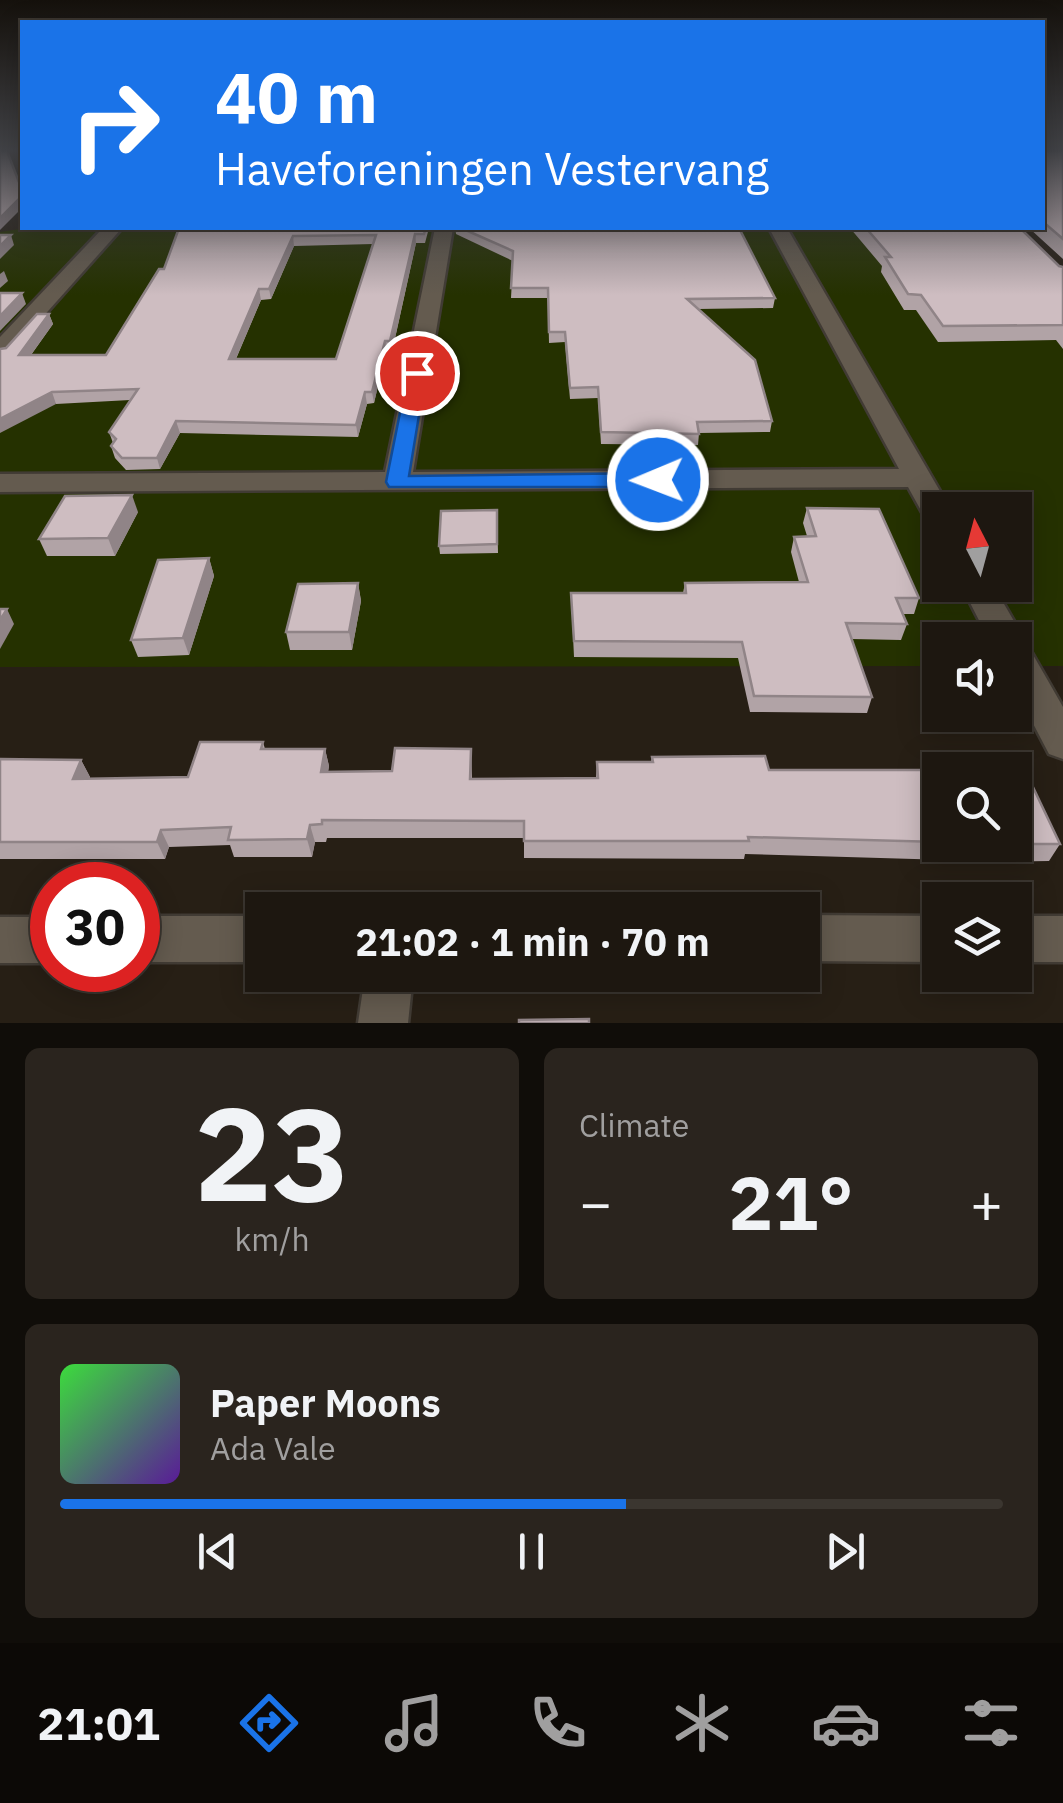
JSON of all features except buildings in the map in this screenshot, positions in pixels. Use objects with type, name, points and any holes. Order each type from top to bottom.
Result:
[{"type":"street","points":[[0,351],[112,230]]},
{"type":"street","points":[[397,482],[444,230]]},
{"type":"street","points":[[779,230],[926,492]]},
{"type":"street","points":[[0,482],[918,478]]},
{"type":"street","points":[[1032,686],[1063,742]]},
{"type":"street","points":[[820,938],[922,939]]},
{"type":"street","points":[[160,940],[245,939]]},
{"type":"street","points":[[1032,939],[1063,939]]},
{"type":"street","points":[[0,940],[30,940]]},
{"type":"street","points":[[383,1023],[386,992]]},
{"type":"green space","points":[[20,229],[996,230],[1063,300],[1063,666],[1032,666],[1032,622],[922,622],[922,666],[0,667],[0,232]]},
{"type":"route","points":[[417,373],[397,482],[658,480]]}]
